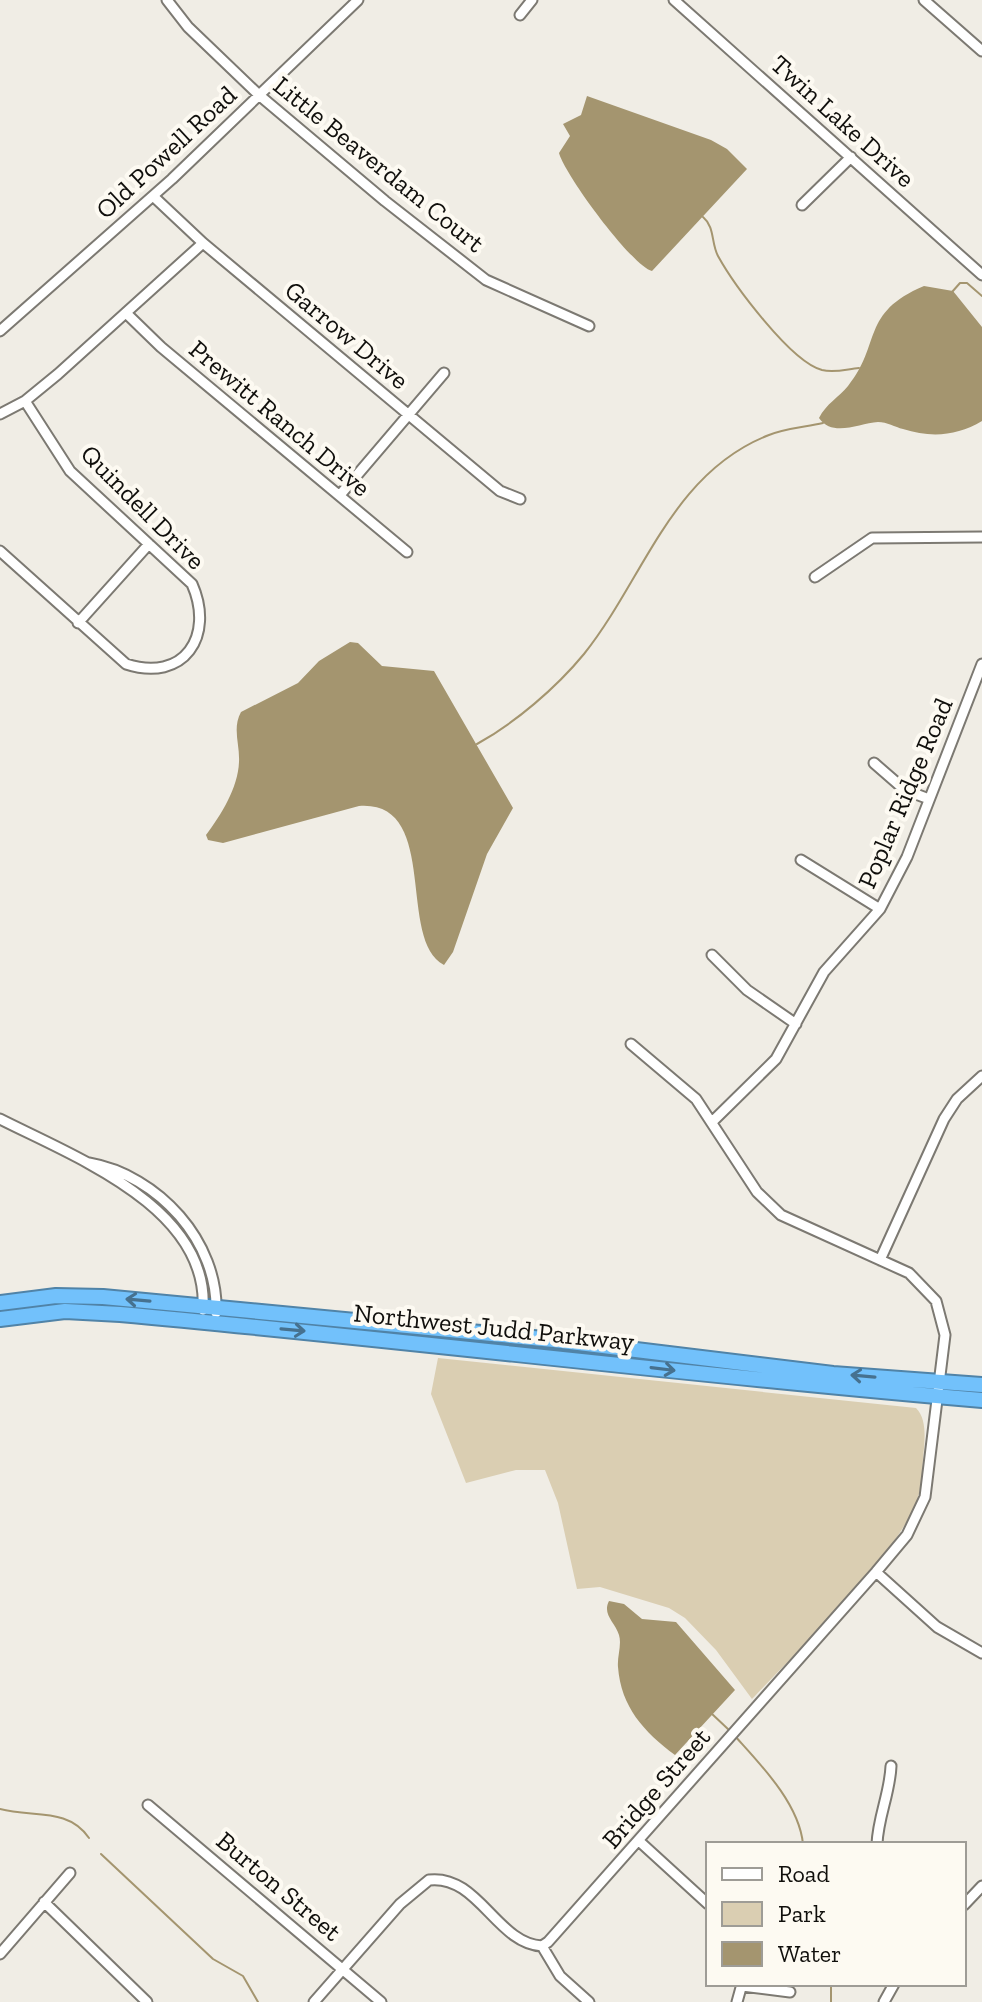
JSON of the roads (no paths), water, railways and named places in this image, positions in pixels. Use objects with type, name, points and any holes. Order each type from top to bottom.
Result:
[{"type":"highway","name":"Northwest Judd Parkway","points":[[0,1303],[88,1296],[209,1314],[939,1390],[982,1400]]},
{"type":"highway","name":"Northwest Judd Parkway","points":[[0,1319],[85,1311],[209,1314]]},
{"type":"highway","name":"Northwest Judd Parkway","points":[[939,1390],[982,1385]]},
{"type":"street","name":"Little Beaverdam Court","points":[[167,0],[188,27],[259,95],[385,201],[486,280],[589,326]]},
{"type":"street","name":"Old Powell Road","points":[[0,331],[153,196],[358,0]]},
{"type":"street","points":[[520,15],[532,0]]},
{"type":"street","name":"Twin Lake Drive","points":[[674,0],[982,275]]},
{"type":"street","points":[[924,0],[982,51]]},
{"type":"street","points":[[802,205],[851,157]]},
{"type":"street","name":"Garrow Drive","points":[[153,196],[203,243],[500,491],[520,499]]},
{"type":"street","points":[[0,414],[25,401],[127,314],[203,243]]},
{"type":"street","name":"Prewitt Ranch Drive","points":[[127,314],[161,347],[407,552]]},
{"type":"street","points":[[340,495],[444,373]]},
{"type":"street","name":"Quindell Drive","points":[[0,551],[112,654],[143,669],[164,667],[183,657],[199,635],[201,604],[192,584],[70,471],[25,401]]},
{"type":"street","points":[[815,577],[872,538],[982,537]]},
{"type":"street","points":[[78,623],[149,544]]},
{"type":"street","name":"Poplar Ridge Road","points":[[712,1122],[776,1059],[824,972],[880,909],[907,857],[982,664]]},
{"type":"street","points":[[874,763],[905,790],[929,799]]},
{"type":"street","points":[[801,860],[880,909]]},
{"type":"street","points":[[712,955],[747,990],[796,1024]]},
{"type":"street","name":"Bridge Street","points":[[542,1946],[565,1927],[907,1535],[925,1497],[945,1335],[936,1301],[920,1281],[781,1215],[757,1192],[696,1099],[631,1044]]},
{"type":"street","points":[[880,1260],[944,1119],[957,1099],[982,1076]]},
{"type":"street","points":[[0,1119],[86,1163],[129,1177],[155,1193],[196,1238],[212,1273],[209,1314]]},
{"type":"street","points":[[876,1572],[937,1627],[982,1653]]},
{"type":"street","points":[[877,1842],[879,1823],[890,1788],[891,1766]]},
{"type":"street","name":"Burton Street","points":[[148,1805],[381,2002]]},
{"type":"street","points":[[639,1841],[706,1902]]},
{"type":"street","points":[[0,1954],[70,1873]]},
{"type":"street","points":[[314,2002],[412,1892],[420,1884],[437,1879],[462,1889],[526,1943],[542,1946],[560,1976],[589,2002]]},
{"type":"street","points":[[966,1903],[982,1886]]},
{"type":"street","points":[[44,1902],[147,2002]]},
{"type":"street","points":[[749,1986],[790,1992]]},
{"type":"water","points":[[587,96],[711,140],[727,149],[747,169],[652,271],[630,254],[600,218],[573,180],[559,153],[570,136],[563,124],[581,115]]},
{"type":"water","points":[[924,286],[953,291],[982,327],[982,421],[963,430],[934,434],[913,432],[881,422],[847,428],[825,424],[819,418],[858,371],[881,318],[904,296]]},
{"type":"water","points":[[350,642],[358,643],[382,666],[434,671],[513,808],[487,854],[453,952],[444,965],[430,951],[422,929],[409,847],[400,825],[384,810],[359,806],[223,843],[208,840],[206,835],[223,810],[236,782],[239,762],[237,724],[241,712],[298,683],[319,661]]},
{"type":"water","points":[[609,1601],[624,1604],[642,1619],[676,1622],[735,1690],[675,1755],[644,1728],[629,1706],[620,1681],[620,1639],[608,1614]]},
{"type":"waterway","points":[[703,217],[726,269],[764,321],[795,353],[822,370],[859,368]]},
{"type":"waterway","points":[[952,292],[960,283],[967,283],[982,296]]},
{"type":"waterway","points":[[477,744],[534,704],[584,654],[662,531],[683,501],[707,475],[735,452],[769,435],[823,423]]},
{"type":"waterway","points":[[711,1713],[729,1730]]},
{"type":"waterway","points":[[734,1735],[786,1799],[803,1842]]},
{"type":"waterway","points":[[0,1809],[60,1818],[80,1828],[89,1838]]},
{"type":"waterway","points":[[101,1854],[213,1959],[243,1976],[258,2002]]},
{"type":"waterway","points":[[831,1986],[831,2002]]}]
